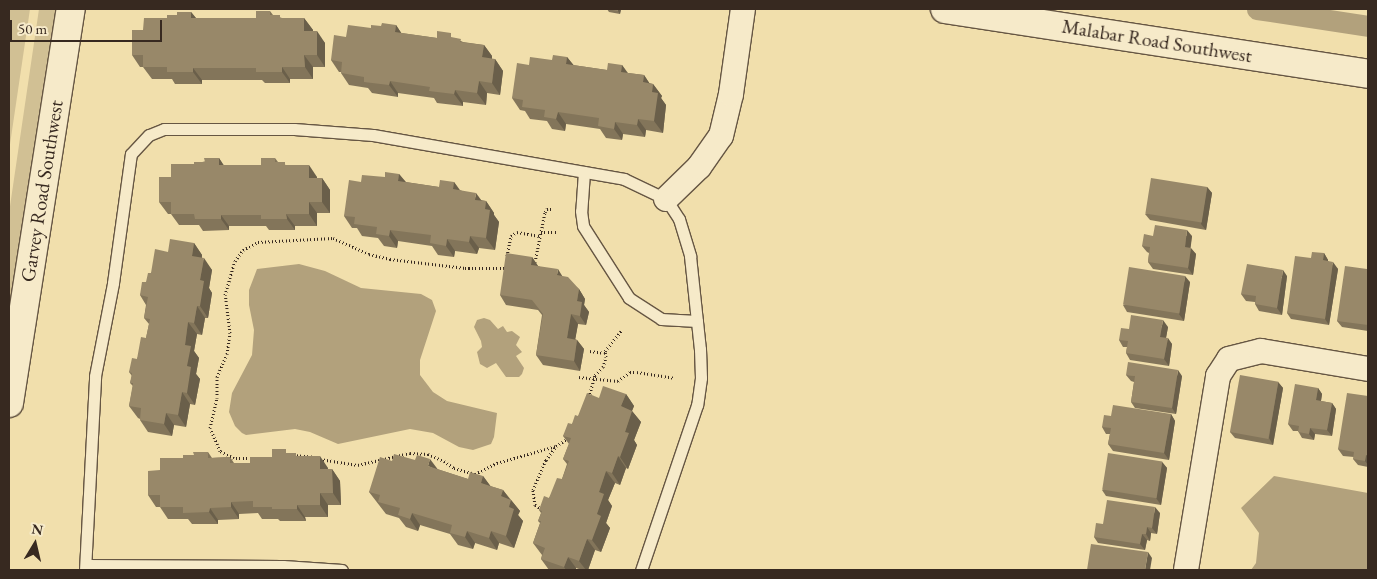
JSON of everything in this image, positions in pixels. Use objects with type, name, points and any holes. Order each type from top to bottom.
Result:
[{"type":"main road","name":"Garvey Road Southwest","points":[[9,403],[71,9]]},
{"type":"main road","name":"Malabar Road Southwest","points":[[945,9],[1368,74]]},
{"type":"street","points":[[666,199],[699,167],[721,136],[731,94],[744,9]]},
{"type":"street","points":[[1186,570],[1218,376],[1229,358],[1261,351],[1368,369]]},
{"type":"lane","points":[[342,570],[283,566],[86,568],[95,376],[113,283],[131,154],[149,135],[164,129],[294,129],[373,135],[624,178],[666,199],[679,219],[690,256],[701,378],[697,405],[641,570]]},
{"type":"lane","points":[[584,172],[580,211],[583,226],[629,298],[661,318],[697,321]]},
{"type":"path","points":[[535,262],[544,212],[547,209],[553,209]]},
{"type":"path","points":[[504,275],[511,236],[517,232],[540,234],[556,232]]},
{"type":"path","points":[[259,458],[234,458],[220,451],[210,428],[217,398],[217,377],[227,354],[230,333],[225,295],[234,260],[243,250],[258,242],[334,238],[369,254],[390,259],[465,268],[505,268]]},
{"type":"path","points":[[585,406],[595,375],[602,367],[605,353],[622,330]]},
{"type":"path","points":[[590,351],[605,353]]},
{"type":"path","points":[[579,377],[618,381],[630,372],[637,372],[674,378]]},
{"type":"path","points":[[284,454],[302,454],[358,465],[410,453],[428,454],[454,468],[476,474],[496,464],[556,446],[568,439],[573,431]]},
{"type":"path","points":[[549,512],[534,505],[533,490],[546,460],[556,446]]},
{"type":"shaded area","points":[[9,9],[30,9],[9,151]]},
{"type":"shaded area","points":[[39,9],[60,9],[9,321],[9,213]]},
{"type":"shaded area","points":[[299,264],[325,271],[361,288],[421,294],[432,300],[436,311],[420,360],[420,375],[433,392],[447,401],[497,413],[494,437],[491,444],[473,450],[459,447],[433,433],[410,429],[338,444],[310,432],[295,429],[246,435],[242,433],[235,426],[229,412],[232,393],[252,355],[254,330],[249,305],[249,290],[257,269]]},
{"type":"shaded area","points":[[484,318],[490,320],[498,329],[503,326],[507,332],[512,331],[520,337],[516,345],[522,352],[516,356],[524,368],[519,377],[506,377],[496,363],[487,368],[480,364],[477,352],[482,347],[474,327],[477,320]]},
{"type":"shaded area","points":[[1274,476],[1368,493],[1368,570],[1251,570],[1256,563],[1259,533],[1241,508]]},
{"type":"building","points":[[256,11],[270,11],[270,15],[280,15],[280,18],[304,18],[304,31],[317,31],[317,55],[304,55],[305,67],[282,67],[282,72],[256,72],[256,68],[193,68],[193,72],[167,72],[167,67],[143,67],[143,55],[132,55],[132,30],[143,30],[144,18],[167,18],[167,15],[177,15],[177,12],[191,12],[191,18],[256,18]]},
{"type":"building","points":[[382,23],[396,25],[395,32],[437,38],[437,31],[451,33],[451,37],[461,39],[460,42],[484,45],[482,57],[495,59],[492,83],[479,81],[477,93],[455,90],[454,94],[429,91],[430,87],[390,81],[389,85],[364,82],[364,77],[341,73],[342,62],[331,60],[334,35],[346,37],[348,25],[371,28],[371,25],[381,26]]},
{"type":"building","points":[[553,55],[567,57],[566,64],[607,70],[608,63],[622,65],[621,72],[644,75],[643,82],[653,84],[652,92],[658,93],[654,121],[638,119],[637,125],[615,122],[614,129],[598,126],[599,118],[558,112],[556,119],[544,117],[545,110],[522,107],[523,100],[512,98],[517,63],[529,65],[530,57],[552,60]]},
{"type":"building","points":[[204,158],[219,158],[219,165],[261,165],[261,158],[275,158],[275,162],[285,162],[285,165],[309,165],[309,178],[322,178],[322,202],[309,202],[309,214],[286,214],[287,219],[261,219],[261,215],[221,215],[221,219],[195,219],[194,214],[171,214],[171,202],[159,202],[159,177],[171,177],[171,164],[205,162]]},
{"type":"building","points":[[385,172],[399,174],[398,181],[439,187],[440,180],[454,182],[453,189],[476,193],[475,200],[486,201],[485,209],[490,210],[486,238],[470,236],[469,242],[447,239],[446,246],[430,243],[431,235],[390,230],[389,236],[376,234],[377,227],[354,224],[355,217],[344,216],[349,180],[361,182],[362,175],[385,177]]},
{"type":"building","points":[[1151,178],[1207,187],[1202,222],[1145,214]]},
{"type":"building","points":[[1155,225],[1187,230],[1185,247],[1191,248],[1188,268],[1148,262],[1150,247],[1142,246],[1144,234],[1153,236]]},
{"type":"building","points":[[170,239],[194,243],[192,256],[204,258],[200,280],[204,281],[200,306],[197,306],[194,323],[188,322],[185,345],[191,346],[187,366],[191,367],[187,393],[182,392],[178,415],[166,413],[164,424],[140,420],[141,408],[129,406],[133,383],[130,383],[132,373],[129,372],[132,358],[137,359],[141,337],[146,338],[150,319],[144,318],[148,297],[140,295],[142,282],[146,282],[148,273],[151,273],[155,249],[168,252]]},
{"type":"building","points":[[1312,252],[1324,253],[1323,260],[1333,262],[1325,319],[1287,313],[1295,256],[1311,258]]},
{"type":"building","points":[[506,253],[532,257],[531,265],[558,269],[557,275],[568,277],[579,289],[577,301],[582,302],[580,316],[571,314],[567,338],[577,340],[574,361],[536,355],[543,314],[532,300],[500,295]]},
{"type":"building","points":[[1368,262],[1368,325],[1337,321],[1345,266],[1367,269]]},
{"type":"building","points":[[1247,264],[1283,270],[1277,308],[1255,304],[1256,296],[1241,294]]},
{"type":"building","points":[[1129,267],[1185,276],[1179,313],[1123,305]]},
{"type":"building","points":[[1131,315],[1163,320],[1160,337],[1168,338],[1164,359],[1126,353],[1128,341],[1119,340],[1121,328],[1129,329]]},
{"type":"building","points":[[1128,362],[1178,370],[1172,408],[1131,402],[1135,376],[1126,375]]},
{"type":"building","points":[[1240,375],[1278,382],[1268,439],[1230,432]]},
{"type":"building","points":[[1295,384],[1318,388],[1316,400],[1332,403],[1327,430],[1310,428],[1309,434],[1298,432],[1299,426],[1288,424]]},
{"type":"building","points":[[603,386],[626,394],[621,406],[632,411],[625,432],[629,433],[612,473],[606,471],[599,492],[604,494],[597,514],[601,516],[592,540],[587,539],[579,561],[568,557],[564,567],[541,559],[545,548],[533,543],[541,521],[538,521],[542,511],[539,510],[544,496],[549,498],[557,478],[562,479],[569,461],[563,459],[571,438],[563,436],[568,423],[572,424],[575,415],[578,416],[587,393],[599,398]]},
{"type":"building","points":[[1347,393],[1368,396],[1368,455],[1366,455],[1365,461],[1353,459],[1354,452],[1338,449]]},
{"type":"building","points":[[1113,405],[1171,414],[1164,453],[1108,444],[1111,428],[1102,427],[1104,415],[1111,416]]},
{"type":"building","points":[[272,449],[286,449],[286,453],[296,453],[296,456],[320,456],[320,469],[332,469],[333,493],[320,493],[320,505],[297,505],[297,509],[253,507],[253,501],[231,502],[231,507],[210,508],[209,512],[183,513],[183,507],[160,507],[160,495],[148,495],[148,471],[160,470],[160,458],[183,458],[183,455],[194,455],[193,452],[208,452],[208,458],[230,457],[230,463],[250,463],[250,457],[272,457]]},
{"type":"building","points":[[1108,453],[1162,462],[1157,498],[1102,490]]},
{"type":"building","points":[[394,454],[415,460],[417,455],[430,459],[428,466],[468,479],[470,472],[483,476],[481,483],[503,490],[501,496],[511,500],[509,507],[514,509],[506,536],[491,531],[489,538],[467,531],[465,537],[450,533],[452,525],[412,513],[410,519],[398,515],[400,508],[378,502],[380,495],[369,492],[380,457],[392,461]]},
{"type":"building","points":[[1107,500],[1155,507],[1152,528],[1147,527],[1146,534],[1142,534],[1140,544],[1094,537],[1096,523],[1103,524]]},
{"type":"building","points":[[1091,544],[1148,552],[1145,570],[1087,570]]},
{"type":"waterway","points":[[1257,9],[1368,26]]}]
